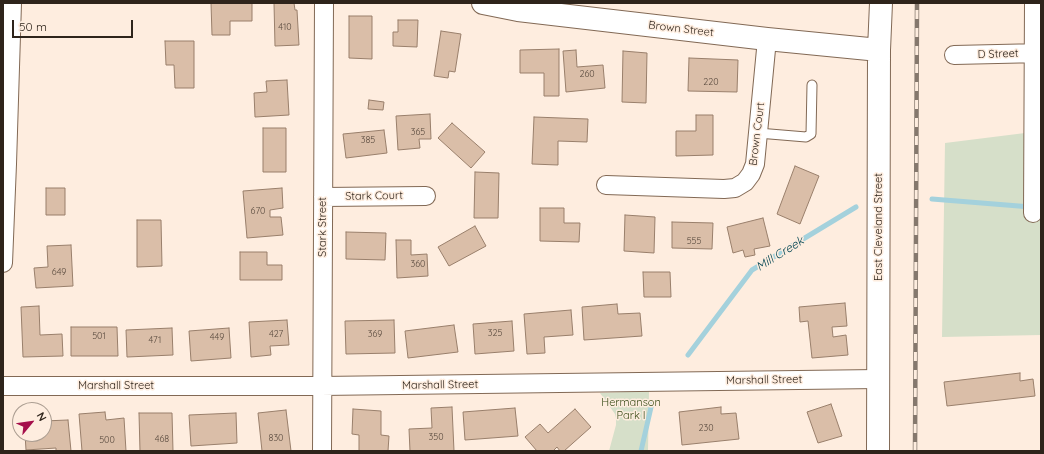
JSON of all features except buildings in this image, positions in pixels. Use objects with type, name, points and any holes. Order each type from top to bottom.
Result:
[{"type":"street","points":[[3,263],[12,3]]},
{"type":"street","name":"Stark Street","points":[[322,451],[321,386],[324,3]]},
{"type":"street","name":"Brown Street","points":[[483,3],[549,8],[767,39],[879,50]]},
{"type":"street","name":"East Cleveland Street","points":[[878,451],[879,50],[881,3]]},
{"type":"street","points":[[1033,213],[1037,53],[1034,3]]},
{"type":"street","name":"Brown Court","points":[[606,185],[724,189],[735,188],[745,182],[751,174],[754,164],[767,39]]},
{"type":"street","name":"D Street","points":[[954,55],[1037,53]]},
{"type":"street","name":"Stark Court","points":[[323,197],[426,196]]},
{"type":"street","name":"Marshall Street","points":[[3,386],[321,386],[878,379]]},
{"type":"lane","points":[[758,133],[806,137],[811,134],[812,85]]},
{"type":"green space","points":[[1041,131],[1041,335],[942,337],[945,143]]},
{"type":"green space","name":"Hermanson Park I","points":[[649,391],[648,451],[609,451],[616,425],[616,418],[615,414],[600,393]]},
{"type":"waterway","name":"Mill Creek","points":[[932,199],[1031,207]]},
{"type":"waterway","name":"Mill Creek","points":[[688,355],[752,270],[856,207]]},
{"type":"waterway","name":"Mill Creek","points":[[641,451],[652,403]]},
{"type":"railway","points":[[915,451],[917,3]]}]
